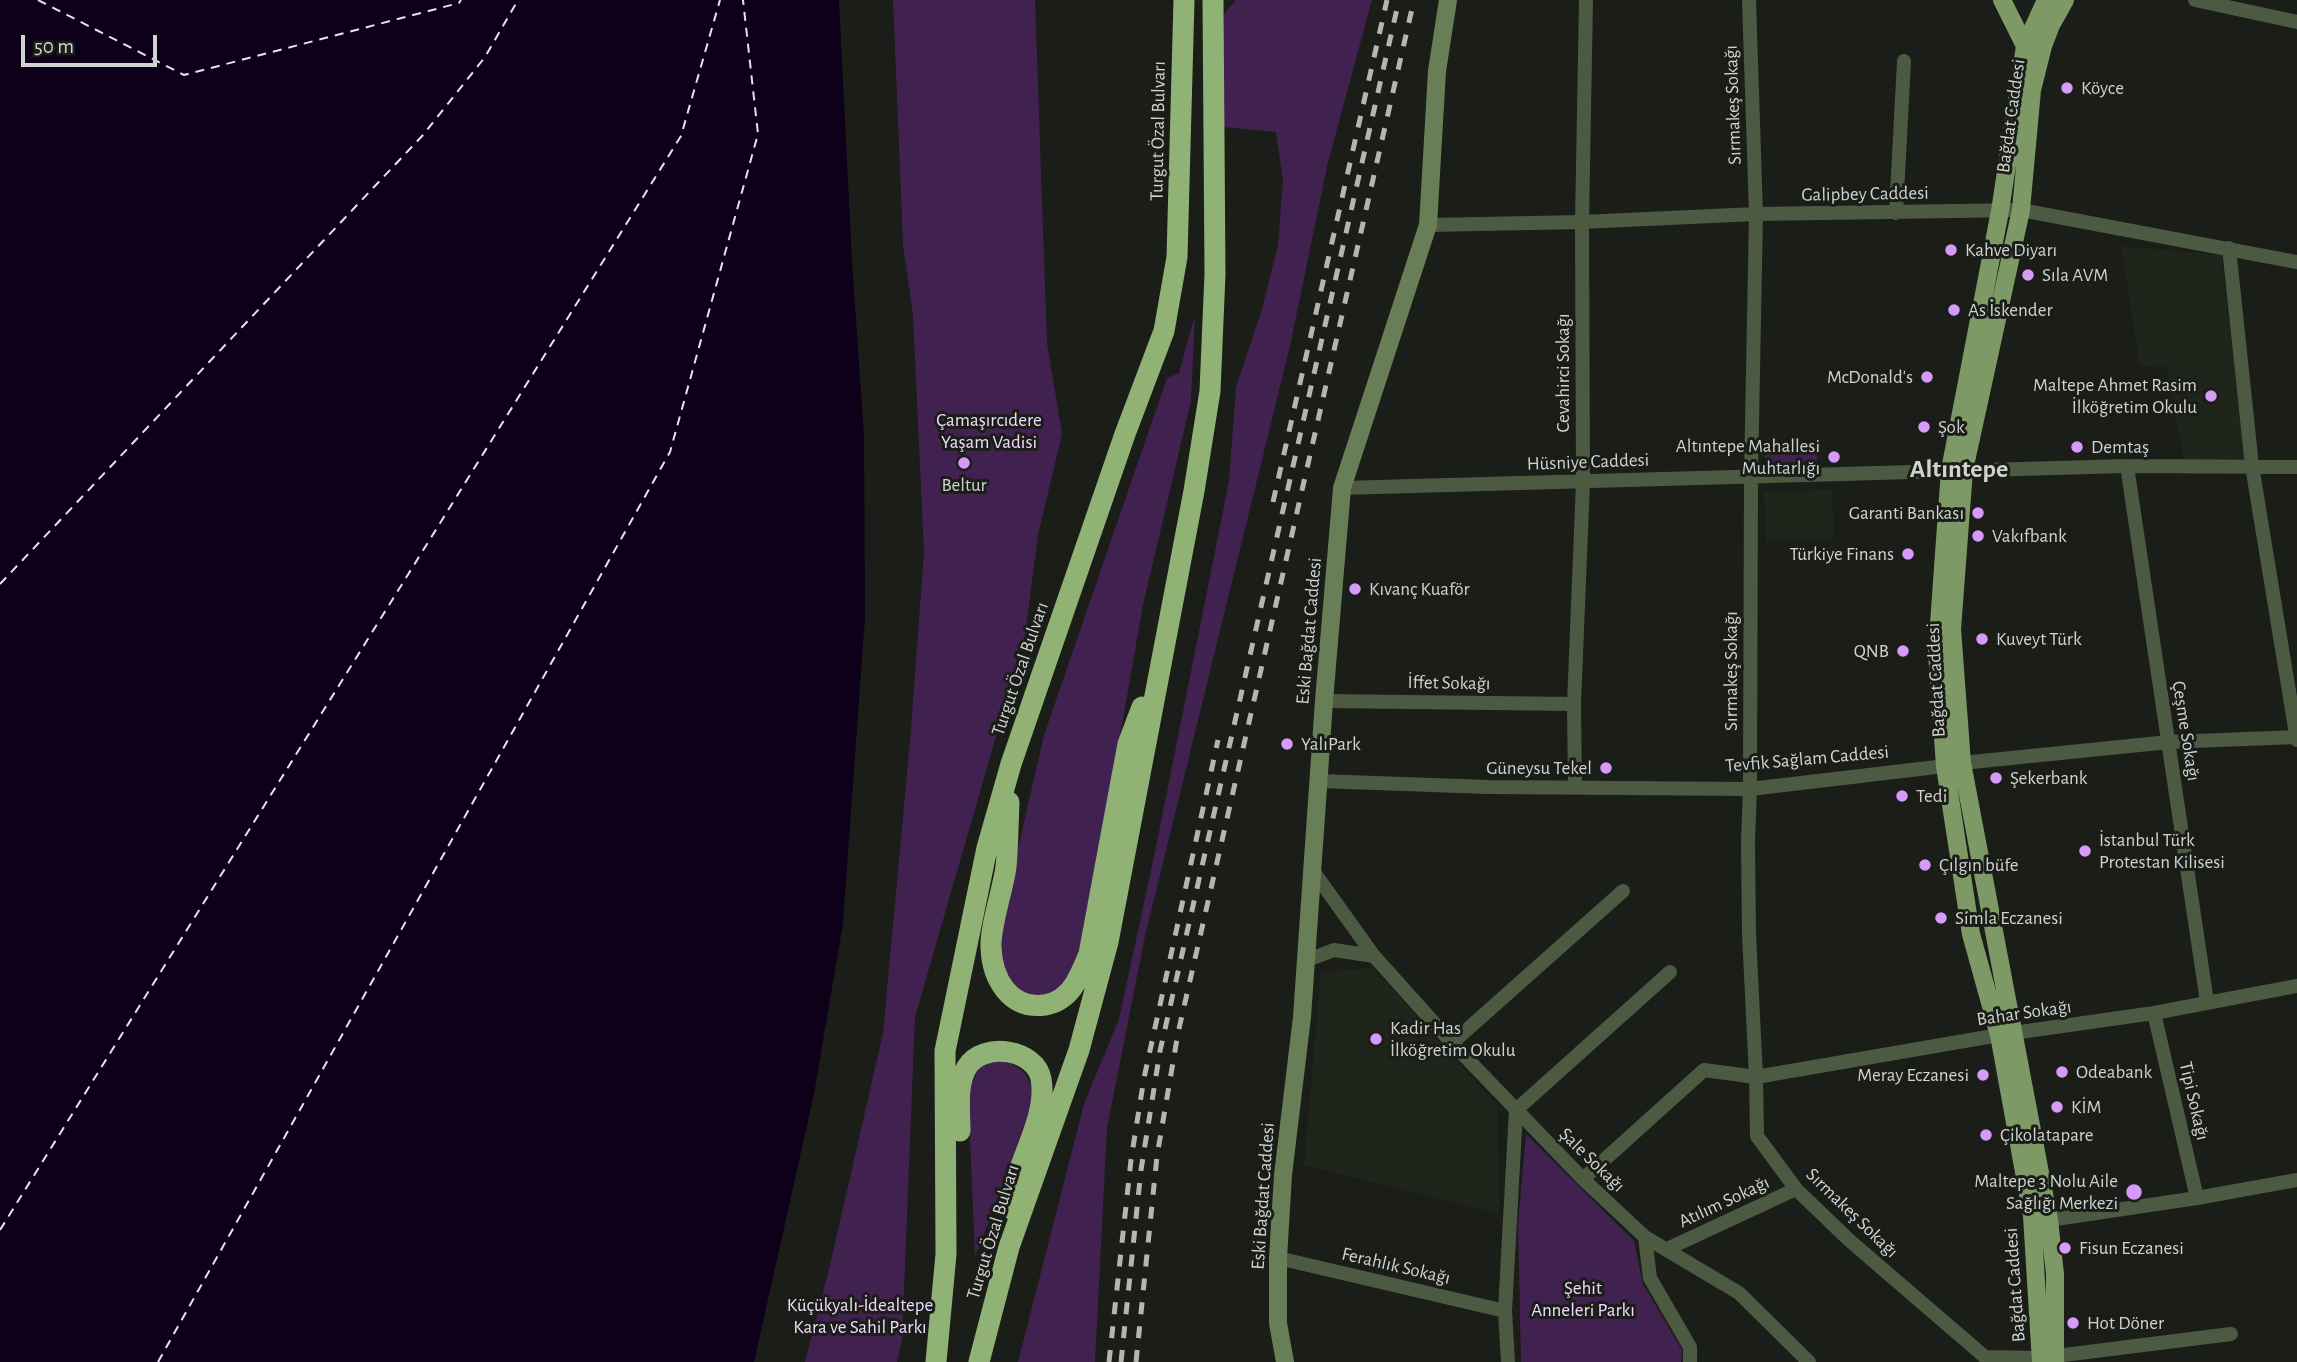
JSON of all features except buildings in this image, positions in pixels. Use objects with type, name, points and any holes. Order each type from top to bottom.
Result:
[{"type":"highway","name":"Turgut Özal Bulvarı","points":[[936,1362],[946,1254],[945,1051],[988,848],[1012,764],[1125,434],[1164,331],[1177,257],[1184,0]]},
{"type":"highway","name":"Turgut Özal Bulvarı","points":[[979,1362],[1009,1247],[1079,1051],[1097,988],[1194,491],[1210,391],[1215,274],[1217,4]]},
{"type":"highway","points":[[1012,764],[1006,866],[990,946],[999,983],[1013,1000],[1032,1007],[1052,1004],[1067,995],[1080,976],[1089,954],[1128,744],[1162,653]]},
{"type":"highway","points":[[946,1254],[958,1203],[960,1082],[968,1065],[983,1054],[1000,1050],[1016,1054],[1035,1065],[1041,1077],[1042,1089],[1042,1101],[1016,1181],[1009,1247]]},
{"type":"main road","points":[[2002,0],[2025,46]]},
{"type":"main road","name":"Bağdat Caddesi","points":[[2046,0],[2025,46],[1956,470],[1937,652],[1954,765],[1971,933],[2006,1035],[2049,1220],[2055,1274],[2048,1359]]},
{"type":"main road","name":"Bağdat Caddesi","points":[[1956,470],[2021,210],[2032,90],[2043,46],[2065,0]]},
{"type":"main road","name":"Bağdat Caddesi","points":[[2006,1035],[2032,1216],[2048,1359]]},
{"type":"street","name":"Eski Bağdat Caddesi","points":[[1285,1362],[1278,1323],[1278,1258],[1283,1175],[1302,1017],[1311,868],[1342,488],[1428,225],[1437,71],[1448,0]]},
{"type":"street","name":"Cevahirci Sokağı","points":[[1575,788],[1574,704],[1583,482],[1582,222],[1586,0]]},
{"type":"street","name":"Sırmakeş Sokağı","points":[[1749,0],[1756,214],[1748,841],[1756,1136],[1796,1189],[1849,1240],[1985,1357],[2048,1359],[2231,1334]]},
{"type":"street","points":[[2195,0],[2297,22]]},
{"type":"street","points":[[1896,212],[1904,61]]},
{"type":"street","name":"Galipbey Caddesi","points":[[1428,225],[1582,222],[1756,214],[2021,210],[2297,262]]},
{"type":"street","points":[[2229,248],[2252,466],[2297,738]]},
{"type":"street","name":"Hüsniye Caddesi","points":[[1342,488],[2127,466],[2297,467]]},
{"type":"street","name":"Çeşme Sokağı","points":[[2127,466],[2207,1002]]},
{"type":"street","name":"İffet Sokağı","points":[[1324,701],[1574,704]]},
{"type":"street","name":"Tevfik Sağlam Caddesi","points":[[1319,781],[1575,788],[1750,789],[2169,742],[2297,738]]},
{"type":"street","name":"Şale Sokağı","points":[[1311,868],[1374,956],[1452,1043],[1583,1179],[1645,1237],[1739,1293],[1809,1362]]},
{"type":"street","points":[[1452,1043],[1623,891]]},
{"type":"street","points":[[1305,961],[1334,950],[1374,956]]},
{"type":"street","points":[[1508,1362],[1505,1311],[1516,1110],[1670,971]]},
{"type":"street","name":"Bahar Sokağı","points":[[1583,1179],[1704,1069],[1756,1077],[2154,1013],[2297,986]]},
{"type":"street","name":"Tipi Sokağı","points":[[2154,1013],[2197,1198]]},
{"type":"street","points":[[2049,1220],[2297,1180]]},
{"type":"street","name":"Atılım Sokağı","points":[[1667,1249],[1796,1189]]},
{"type":"street","points":[[1645,1237],[1650,1278],[1690,1347],[1690,1362]]},
{"type":"street","name":"Ferahlık Sokağı","points":[[1278,1258],[1505,1311]]},
{"type":"shaded area","points":[[0,0],[839,0],[864,435],[865,617],[843,923],[814,1094],[754,1362],[0,1362]]},
{"type":"shaded area","points":[[2121,246],[2221,255],[2246,461],[2184,461],[2166,365],[2140,366]]},
{"type":"shaded area","points":[[1832,490],[1834,539],[1766,541],[1764,492]]},
{"type":"shaded area","name":"Kadir Has İlköğretim Okulu","points":[[1373,968],[1497,1105],[1499,1213],[1304,1165],[1321,972]]},
{"type":"green space","name":"Çamaşırcıdere Yaşam Vadisi","points":[[893,0],[1035,0],[1047,343],[1062,434],[1038,535],[1025,636],[915,1017],[902,1339],[897,1362],[805,1362],[883,1033],[924,553],[913,315],[903,244]]},
{"type":"green space","points":[[1236,0],[1372,0],[1328,162],[1290,346],[1145,936],[1107,1128],[1095,1362],[1018,1362],[1084,1104],[1119,1019],[1229,481],[1236,387],[1262,309],[1278,245],[1283,180],[1276,132],[1223,127],[1224,14]]},
{"type":"green space","points":[[1195,315],[1191,401],[1143,605],[1082,953],[1074,973],[1058,991],[1044,996],[1026,994],[1010,981],[1001,960],[1000,926],[1044,735],[1167,378],[1179,373]]},
{"type":"green space","points":[[1765,445],[1817,445],[1817,469],[1765,469]]},
{"type":"green space","points":[[994,1060],[1012,1064],[1026,1075],[1031,1086],[1031,1099],[1020,1143],[975,1256],[968,1093],[979,1068]]},
{"type":"green space","name":"Şehit Anneleri Parkı","points":[[1526,1134],[1634,1241],[1643,1284],[1682,1350],[1681,1362],[1521,1362],[1518,1223]]},
{"type":"ferry route","points":[[38,0],[184,75],[459,3],[461,0]]},
{"type":"ferry route","points":[[0,584],[423,135],[485,57],[518,0]]},
{"type":"ferry route","points":[[0,1230],[681,136],[720,0]]},
{"type":"ferry route","points":[[158,1362],[670,452],[758,134],[743,0]]},
{"type":"railway","points":[[1273,502],[1387,0]]},
{"type":"railway","points":[[1121,1362],[1141,1170],[1160,1051],[1399,0]]},
{"type":"railway","points":[[1136,1362],[1157,1156],[1178,1033],[1414,0]]},
{"type":"railway","points":[[1109,1362],[1131,1160],[1144,1078],[1218,740]]},
{"type":"place","name":"Köyce","points":[[2067,88]]},
{"type":"place","name":"Kahve Diyarı","points":[[1951,250]]},
{"type":"place","name":"Sıla AVM","points":[[2028,275]]},
{"type":"place","name":"As İskender","points":[[1954,310]]},
{"type":"place","name":"McDonald's","points":[[1927,377]]},
{"type":"place","name":"Maltepe Ahmet Rasim İlköğretim Okulu","points":[[2211,396]]},
{"type":"place","name":"Şok","points":[[1924,427]]},
{"type":"place","name":"Demtaş","points":[[2077,447]]},
{"type":"place","name":"Altıntepe Mahallesi Muhtarlığı","points":[[1834,457]]},
{"type":"place","name":"Beltur","points":[[964,463]]},
{"type":"place","name":"Garanti Bankası","points":[[1978,513]]},
{"type":"place","name":"Vakıfbank","points":[[1978,536]]},
{"type":"place","name":"Türkiye Finans","points":[[1908,554]]},
{"type":"place","name":"Kıvanç Kuaför","points":[[1355,589]]},
{"type":"place","name":"Kuveyt Türk","points":[[1982,639]]},
{"type":"place","name":"QNB","points":[[1903,651]]},
{"type":"place","name":"YalıPark","points":[[1287,744]]},
{"type":"place","name":"Güneysu Tekel","points":[[1606,768]]},
{"type":"place","name":"Şekerbank","points":[[1996,778]]},
{"type":"place","name":"Tedi","points":[[1902,796]]},
{"type":"place","name":"İstanbul Türk Protestan Kilisesi","points":[[2085,851]]},
{"type":"place","name":"Çılgın büfe","points":[[1925,865]]},
{"type":"place","name":"Simla Eczanesi","points":[[1941,918]]},
{"type":"place","name":"Kadir Has İlköğretim Okulu","points":[[1376,1039]]},
{"type":"place","name":"Odeabank","points":[[2062,1072]]},
{"type":"place","name":"Meray Eczanesi","points":[[1983,1075]]},
{"type":"place","name":"KİM","points":[[2057,1107]]},
{"type":"place","name":"Çikolatapare","points":[[1986,1135]]},
{"type":"place","name":"Maltepe 3 Nolu Aile Sağlığı Merkezi","points":[[2134,1192]]},
{"type":"place","name":"Fisun Eczanesi","points":[[2065,1248]]},
{"type":"place","name":"Hot Döner","points":[[2073,1323]]},
{"type":"district","name":"Altıntepe","points":[[1959,469]]},
{"type":"park label","name":"Küçükyalı-İdealtepe Kara ve Sahil Parkı","points":[[860,1316]]}]
